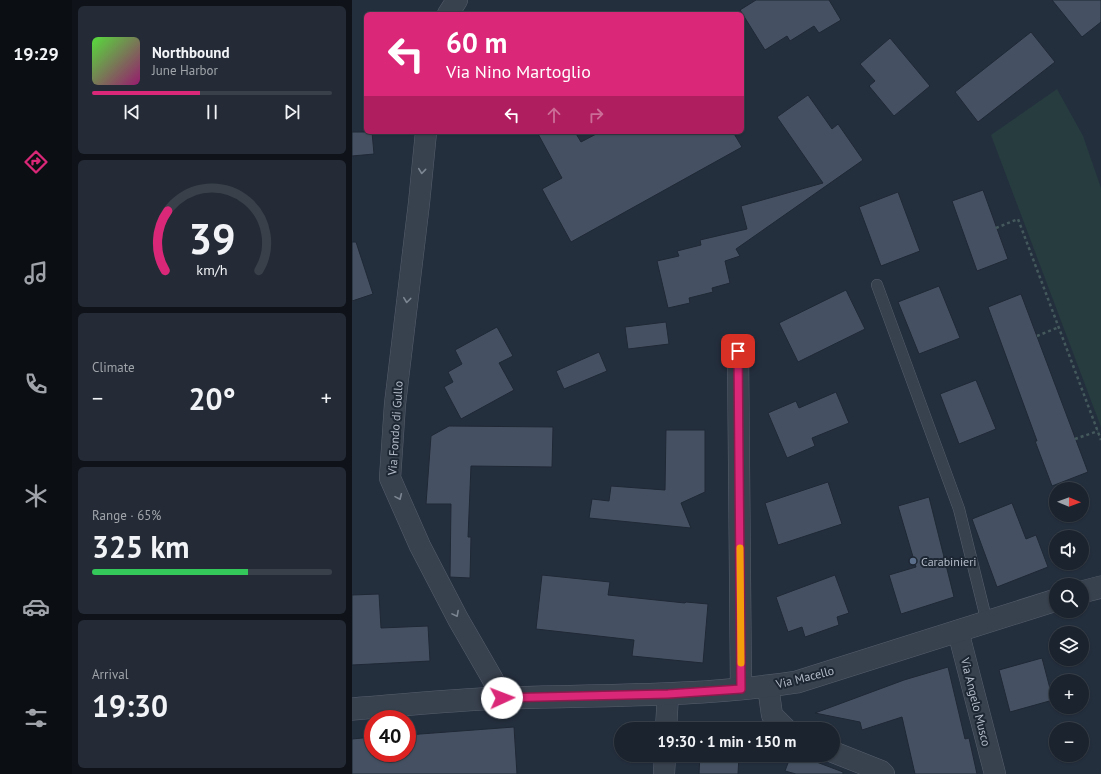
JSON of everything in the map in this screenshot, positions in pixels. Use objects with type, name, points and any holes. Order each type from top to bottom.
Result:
[{"type":"street","points":[[449,12],[457,0]]},
{"type":"street","name":"Via Fondo di Gullo","points":[[426,134],[419,203],[394,404],[390,478],[420,546],[458,619],[502,698]]},
{"type":"street","points":[[738,351],[741,689]]},
{"type":"street","points":[[1089,590],[1101,586]]},
{"type":"street","name":"Via Macello","points":[[352,709],[453,700],[668,694],[741,689],[797,682],[1049,602]]},
{"type":"street","name":"Via Angelo Musco","points":[[958,631],[995,774]]},
{"type":"street","points":[[768,686],[772,715],[779,722]]},
{"type":"street","points":[[666,722],[668,694]]},
{"type":"street","points":[[840,755],[881,771],[884,774]]},
{"type":"street","points":[[664,774],[665,762]]},
{"type":"lane","points":[[877,285],[959,509],[987,622]]},
{"type":"path","points":[[996,228],[1018,219],[1101,440]]},
{"type":"path","points":[[1037,336],[1058,327]]},
{"type":"path","points":[[1075,439],[1098,431]]},
{"type":"green space","points":[[1057,89],[1083,136],[1101,188],[1101,427],[991,135]]},
{"type":"building","points":[[756,0],[829,0],[841,20],[819,33],[814,26],[790,41],[787,36],[765,50],[744,16],[744,12],[741,12],[740,10]]},
{"type":"building","points":[[1052,0],[1101,0],[1101,22],[1082,37]]},
{"type":"building","points":[[1031,32],[1055,62],[978,122],[955,92]]},
{"type":"building","points":[[890,38],[930,86],[894,116],[869,86],[875,81],[860,64]]},
{"type":"building","points":[[808,95],[832,129],[838,124],[863,160],[736,249],[740,256],[725,261],[730,283],[712,288],[713,292],[689,298],[690,303],[668,308],[657,261],[679,256],[677,251],[701,245],[700,240],[747,229],[741,206],[823,183],[777,117]]},
{"type":"building","points":[[352,132],[372,134],[374,154],[352,156]]},
{"type":"building","points":[[538,134],[576,134],[581,142],[596,134],[734,134],[742,147],[571,242],[542,189],[562,178]]},
{"type":"building","points":[[983,190],[1008,259],[977,271],[952,201]]},
{"type":"building","points":[[898,192],[920,251],[881,266],[859,207]]},
{"type":"building","points":[[352,242],[356,242],[373,294],[352,301]]},
{"type":"building","points":[[939,286],[960,338],[919,354],[898,302]]},
{"type":"building","points":[[846,290],[865,329],[798,362],[779,323]]},
{"type":"building","points":[[1021,294],[1088,472],[1062,482],[1050,482],[988,307]]},
{"type":"building","points":[[666,322],[669,344],[628,349],[625,327]]},
{"type":"building","points":[[497,327],[513,356],[499,363],[514,390],[461,419],[444,387],[453,382],[448,372],[462,364],[455,350]]},
{"type":"building","points":[[599,352],[607,371],[564,389],[556,371]]},
{"type":"building","points":[[976,380],[996,429],[959,444],[940,394]]},
{"type":"building","points":[[836,392],[849,423],[812,438],[815,446],[787,458],[768,413],[796,401],[799,408]]},
{"type":"building","points":[[449,426],[553,427],[552,467],[471,466],[468,537],[471,537],[470,578],[450,577],[451,504],[426,504],[431,436]]},
{"type":"building","points":[[666,430],[705,430],[705,492],[681,503],[691,528],[589,518],[592,499],[609,501],[611,486],[665,490]]},
{"type":"building","points":[[828,482],[842,524],[778,545],[765,503]]},
{"type":"building","points":[[929,497],[954,597],[901,614],[889,575],[916,567],[898,506]]},
{"type":"building","points":[[1012,503],[1026,539],[1036,535],[1048,567],[997,587],[972,519]]},
{"type":"building","points":[[542,575],[610,582],[608,595],[708,604],[703,663],[632,656],[634,640],[536,629]]},
{"type":"building","points":[[835,575],[849,613],[837,617],[839,625],[805,637],[802,627],[788,632],[776,597]]},
{"type":"building","points":[[379,594],[381,628],[428,626],[430,661],[352,665],[352,595]]},
{"type":"building","points":[[1042,658],[1049,685],[1049,701],[1010,712],[999,670]]},
{"type":"building","points":[[948,667],[965,739],[969,738],[977,774],[915,774],[902,717],[862,730],[860,722],[815,713],[904,680]]},
{"type":"building","points":[[514,727],[517,774],[352,774],[352,739],[364,738],[364,762],[416,762],[416,734]]},
{"type":"building","points":[[700,762],[739,762],[738,774],[699,774]]},
{"type":"building","points":[[788,762],[817,762],[843,772],[843,774],[796,774],[785,771]]},
{"type":"slow traffic","points":[[740,548],[741,663]]},
{"type":"place","name":"Carabinieri","points":[[913,561]]},
{"type":"route","points":[[502,698],[668,694],[741,689],[738,351]]}]
